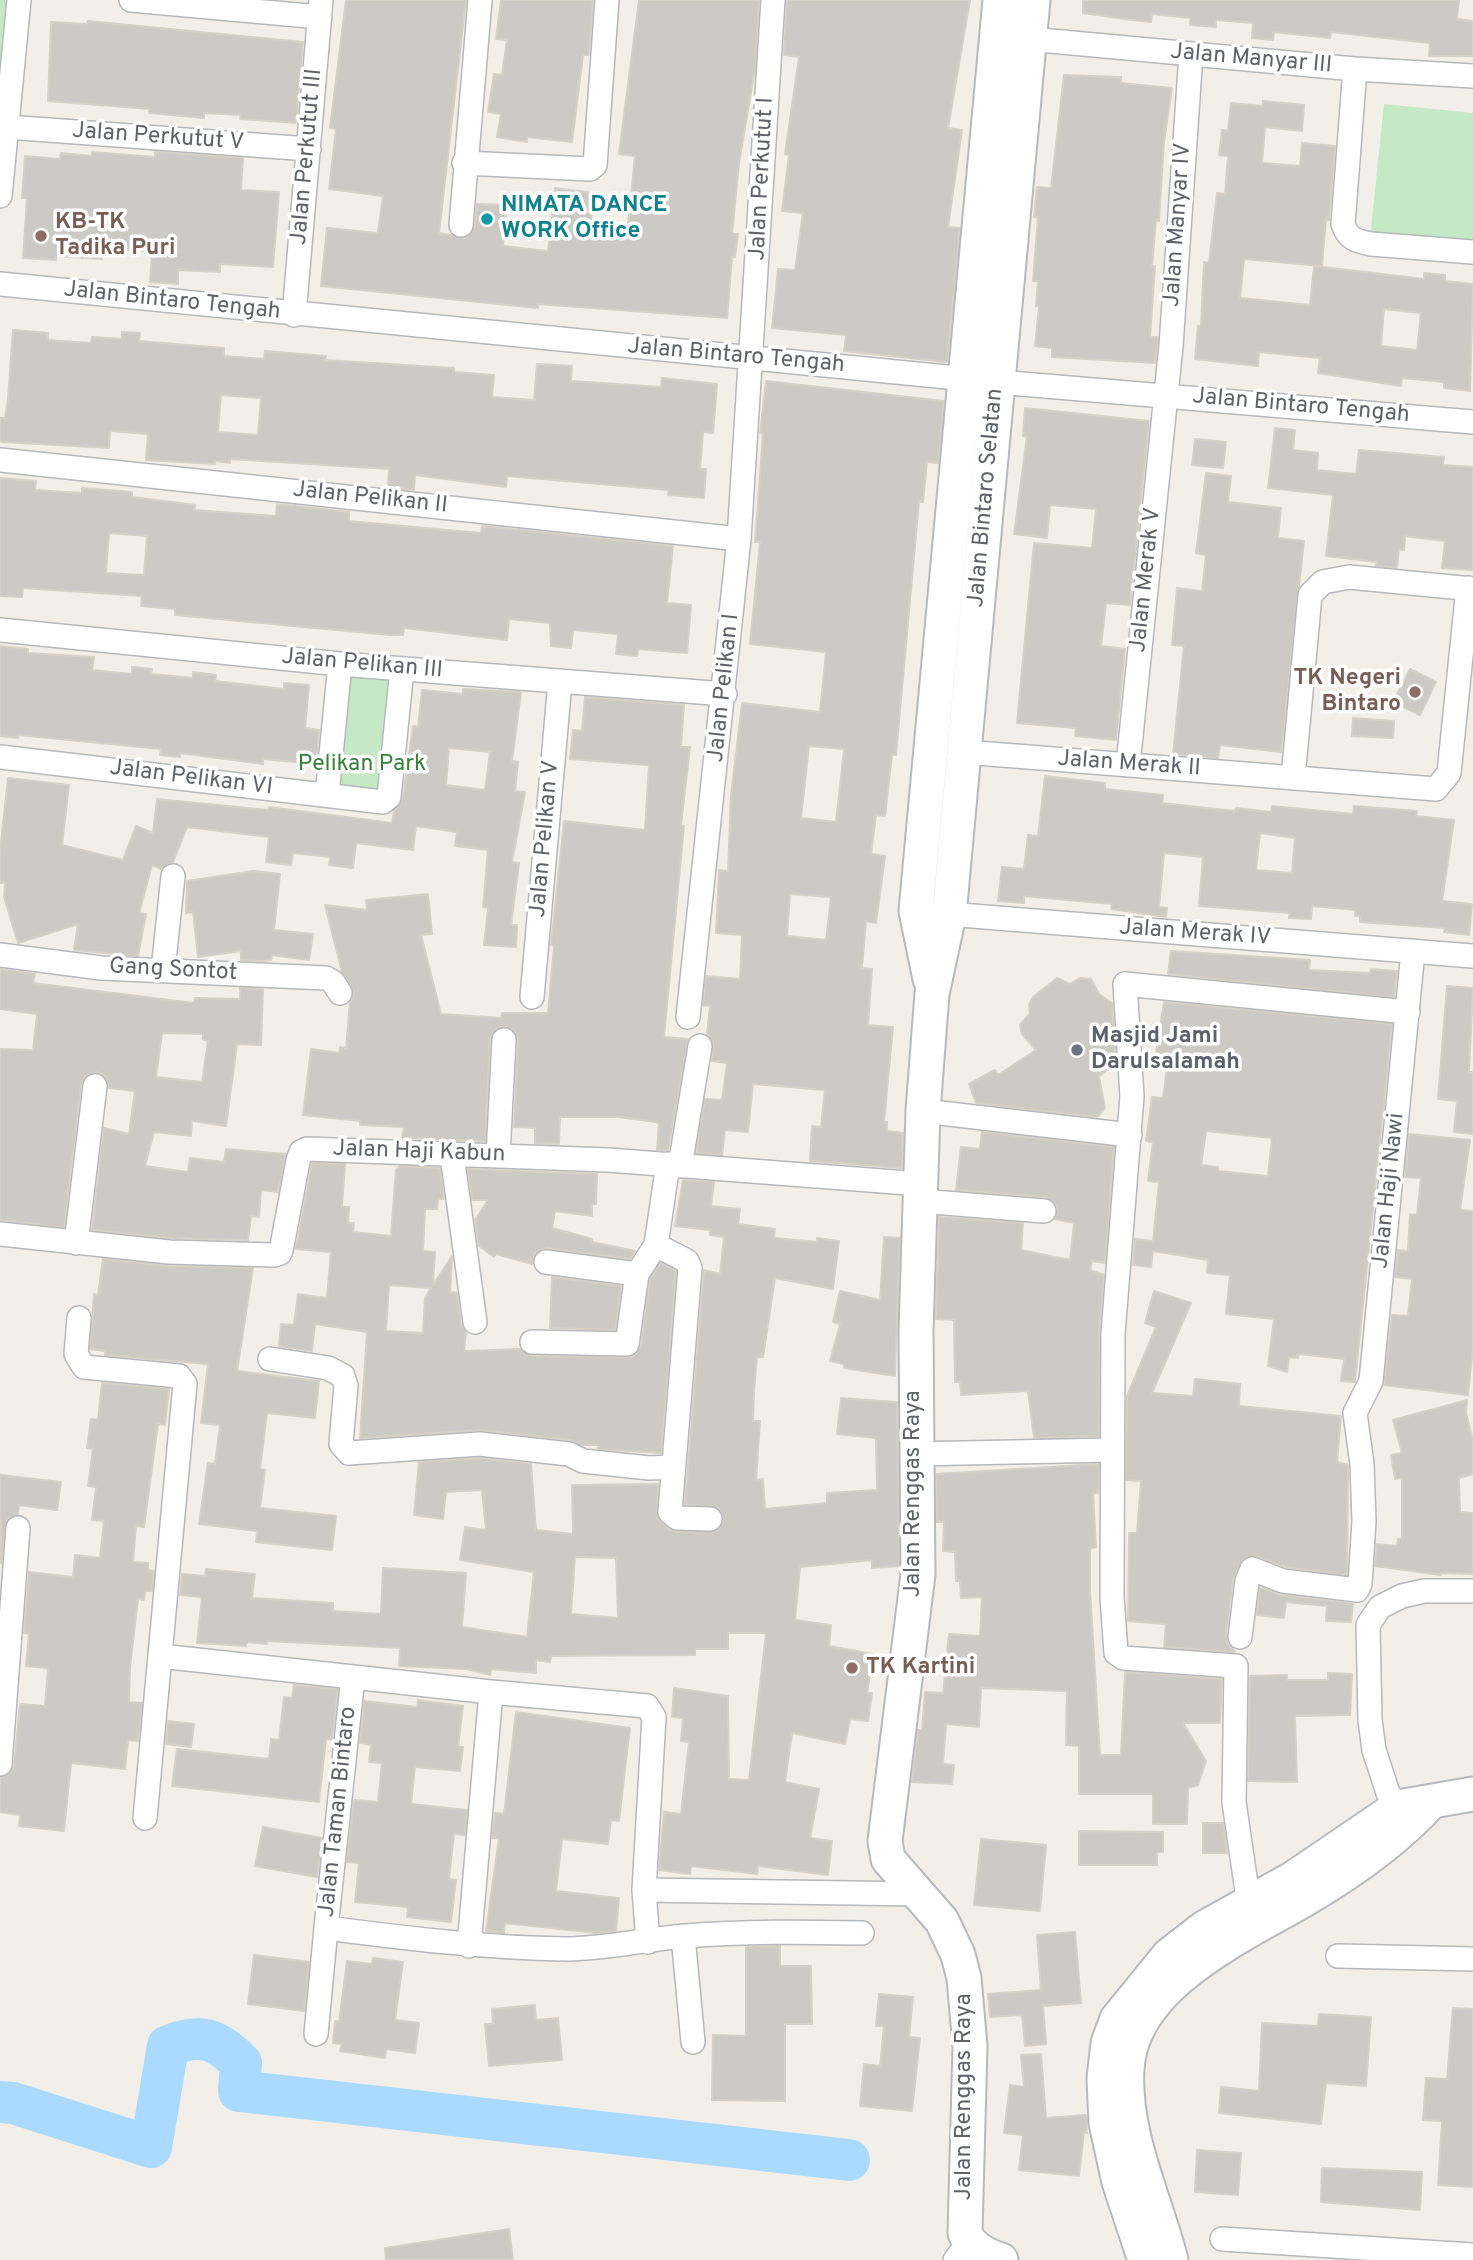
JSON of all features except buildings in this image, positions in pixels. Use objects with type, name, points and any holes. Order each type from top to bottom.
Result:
[{"type":"street","points":[[0,196],[19,0]]},
{"type":"street","points":[[131,0],[321,8]]},
{"type":"street","points":[[461,225],[464,163],[480,0]]},
{"type":"street","points":[[464,163],[590,169],[595,165],[607,0]]},
{"type":"street","name":"Jalan Perkutut I","points":[[753,359],[774,0]]},
{"type":"street","name":"Jalan Perkutut III","points":[[294,314],[321,8]]},
{"type":"street","points":[[999,12],[1031,22]]},
{"type":"street","name":"Jalan Bintaro Selatan","points":[[932,994],[916,911],[999,12]]},
{"type":"street","name":"Jalan Manyar III","points":[[1031,22],[1191,54],[1355,69],[1473,76]]},
{"type":"street","name":"Jalan Bintaro Selatan","points":[[921,1193],[923,1111],[932,994],[949,915],[1031,22]]},
{"type":"street","name":"Jalan Manyar IV","points":[[1166,395],[1191,54]]},
{"type":"street","points":[[1355,69],[1343,224],[1346,233],[1355,241],[1371,244],[1473,251]]},
{"type":"street","name":"Jalan Perkutut V","points":[[6,127],[309,149]]},
{"type":"street","name":"Jalan Bintaro Tengah","points":[[0,284],[965,379],[1473,422]]},
{"type":"street","name":"Jalan Pelikan I","points":[[688,1017],[725,694],[753,359]]},
{"type":"street","name":"Jalan Merak V","points":[[1128,765],[1166,395]]},
{"type":"street","name":"Jalan Pelikan II","points":[[0,460],[739,539]]},
{"type":"street","name":"Jalan Merak II","points":[[964,752],[1293,778],[1436,789],[1449,773],[1471,588],[1349,577],[1323,582],[1310,595],[1293,778]]},
{"type":"street","name":"Jalan Pelikan III","points":[[0,630],[340,664],[725,694]]},
{"type":"street","points":[[327,795],[340,664]]},
{"type":"street","name":"Jalan Pelikan VI","points":[[0,757],[383,802],[389,797],[402,669]]},
{"type":"street","name":"Jalan Pelikan V","points":[[532,997],[560,682]]},
{"type":"street","points":[[163,970],[173,876]]},
{"type":"street","name":"Jalan Merak IV","points":[[916,911],[1473,956]]},
{"type":"street","name":"Jalan Haji Nawi","points":[[1240,1637],[1248,1575],[1252,1569],[1283,1581],[1357,1590],[1364,1521],[1362,1464],[1355,1429],[1355,1413],[1371,1381],[1413,951]]},
{"type":"street","name":"Gang Sontot","points":[[0,955],[101,968],[326,978],[333,982],[340,993]]},
{"type":"street","points":[[1258,1908],[1234,1802],[1236,1666],[1118,1657],[1112,1597],[1110,1450],[1113,1334],[1130,1135],[1130,1042],[1125,984],[1408,1012]]},
{"type":"street","points":[[498,1156],[504,1041]]},
{"type":"street","points":[[532,1342],[628,1344],[637,1274],[656,1245],[700,1046]]},
{"type":"street","points":[[76,1243],[95,1086]]},
{"type":"street","points":[[923,1111],[1130,1135]]},
{"type":"street","name":"Jalan Haji Kabun","points":[[0,1234],[169,1252],[274,1255],[280,1253],[301,1153],[307,1149],[674,1165],[921,1193],[1044,1211]]},
{"type":"street","points":[[452,1155],[475,1322]]},
{"type":"street","name":"Jalan Renggas Raya","points":[[921,1193],[915,1454],[918,1574],[885,1841],[888,1858],[919,1894],[951,1941],[969,2014],[970,2128],[962,2251],[1001,2260]]},
{"type":"street","points":[[656,1245],[687,1261],[690,1268],[671,1516],[710,1519]]},
{"type":"street","points":[[546,1262],[637,1274]]},
{"type":"street","points":[[79,1318],[76,1354],[84,1367],[179,1376],[185,1384],[145,1818]]},
{"type":"street","points":[[270,1359],[328,1368],[343,1376],[346,1386],[341,1444],[349,1453],[480,1444],[569,1454],[583,1461],[649,1468],[673,1467]]},
{"type":"street","points":[[915,1454],[1110,1450]]},
{"type":"street","points":[[0,1764],[18,1528]]},
{"type":"street","points":[[1398,1807],[1388,1793],[1374,1750],[1370,1720],[1368,1625],[1380,1607],[1402,1596],[1424,1591],[1473,1591]]},
{"type":"street","name":"Jalan Taman Bintaro","points":[[160,1656],[491,1692],[640,1704],[652,1709],[654,1726],[644,1890]]},
{"type":"street","name":"Jalan Taman Bintaro","points":[[352,1677],[326,1928],[469,1946],[566,1949],[750,1931],[862,1933]]},
{"type":"street","points":[[469,1946],[491,1692]]},
{"type":"street","points":[[1300,1888],[1398,1807],[1473,1794]]},
{"type":"street","points":[[1144,2260],[1109,2143],[1104,2078],[1108,2043],[1117,2019],[1169,1955],[1204,1928],[1258,1908],[1399,1837],[1432,1801]]},
{"type":"street","points":[[648,1942],[644,1890],[919,1894]]},
{"type":"street","points":[[1171,2260],[1131,2120],[1127,2086],[1129,2046],[1140,2020],[1184,1977],[1226,1943],[1258,1908]]},
{"type":"street","points":[[316,2034],[326,1928]]},
{"type":"street","points":[[683,1936],[693,2042]]},
{"type":"street","points":[[1338,1956],[1473,1959]]},
{"type":"street","points":[[1222,2239],[1473,2255]]},
{"type":"green space","points":[[0,0],[8,0],[0,74]]},
{"type":"green space","points":[[1384,104],[1473,113],[1473,258],[1369,248]]},
{"type":"green space","name":"Pelikan Park","points":[[347,669],[394,673],[383,796],[336,791]]},
{"type":"waterway","points":[[0,2102],[13,2103],[151,2147],[168,2046],[199,2039],[216,2043],[241,2063],[239,2091],[849,2160]]},
{"type":"place","name":"NIMATA DANCE WORK Office","points":[[487,219]]},
{"type":"place","name":"KB-TK Tadika Puri","points":[[41,236]]},
{"type":"place","name":"TK Negeri Bintaro","points":[[1415,692]]},
{"type":"place","name":"Masjid Jami Darulsalamah","points":[[1077,1050]]},
{"type":"place","name":"TK Kartini","points":[[852,1668]]}]
